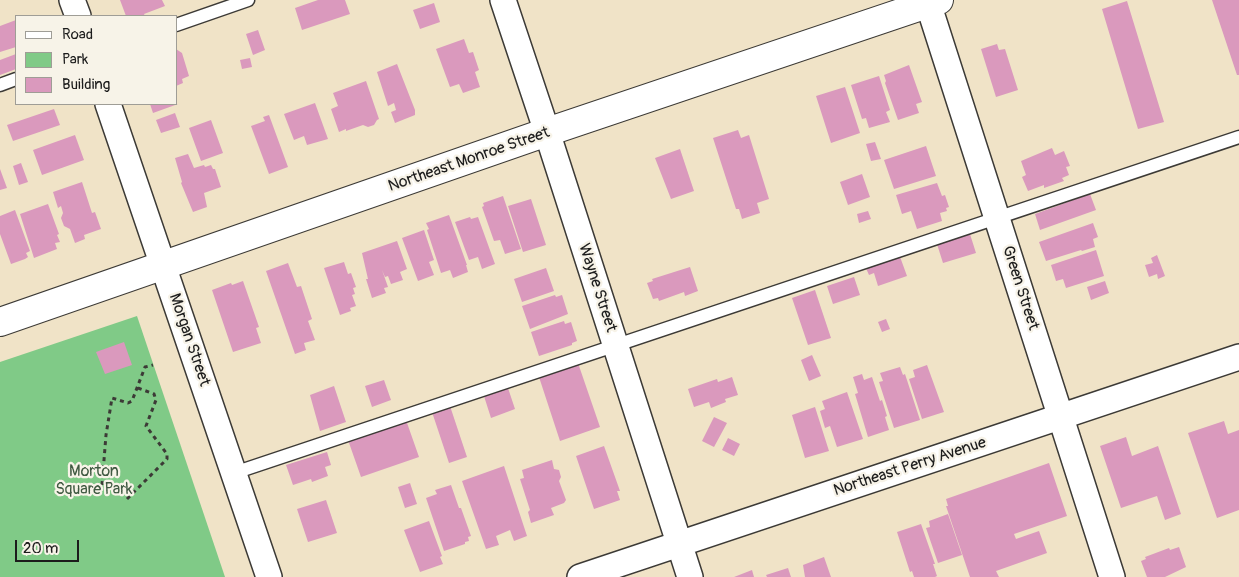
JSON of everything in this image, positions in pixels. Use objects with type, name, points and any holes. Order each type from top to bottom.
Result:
[{"type":"street","points":[[72,0],[78,15]]},
{"type":"street","name":"Wayne Street","points":[[503,0],[548,132],[690,577]]},
{"type":"street","name":"Northeast Monroe Street","points":[[0,322],[932,1]]},
{"type":"street","name":"Green Street","points":[[932,1],[997,218],[1112,577]]},
{"type":"street","name":"Morgan Street","points":[[108,105],[269,577]]},
{"type":"street","name":"Northeast Perry Avenue","points":[[580,577],[1239,357]]},
{"type":"lane","points":[[178,23],[248,0]]},
{"type":"lane","points":[[0,85],[15,79]]},
{"type":"lane","points":[[234,474],[1239,137]]},
{"type":"path","points":[[102,485],[106,435],[112,398],[128,403],[132,401],[145,367],[153,364]]},
{"type":"path","points":[[127,499],[166,459],[167,454],[146,426],[156,400],[154,394],[138,388]]},
{"type":"green space","name":"Morton Square Park","points":[[137,316],[225,577],[0,577],[0,362]]},
{"type":"building","points":[[120,0],[162,0],[165,6],[144,15],[126,15]]},
{"type":"building","points":[[318,0],[345,0],[350,14],[302,30],[295,8]]},
{"type":"building","points":[[1212,0],[1239,0],[1239,75],[1237,75]]},
{"type":"building","points":[[1127,1],[1164,122],[1138,129],[1102,9]]},
{"type":"building","points":[[434,3],[440,22],[420,29],[413,10]]},
{"type":"building","points":[[15,20],[15,47],[0,52],[0,26]]},
{"type":"building","points":[[258,30],[265,50],[253,55],[246,34]]},
{"type":"building","points":[[464,39],[469,53],[473,52],[479,70],[475,72],[480,87],[463,93],[459,84],[450,87],[436,49]]},
{"type":"building","points":[[997,44],[999,50],[1005,49],[1018,90],[996,97],[981,49]]},
{"type":"building","points":[[178,50],[182,53],[189,76],[182,79],[183,83],[178,85]]},
{"type":"building","points":[[15,54],[15,69],[0,75],[0,60]]},
{"type":"building","points":[[250,58],[252,67],[242,69],[240,60]]},
{"type":"building","points":[[397,64],[415,110],[415,115],[395,123],[391,112],[396,110],[394,103],[388,106],[377,72]]},
{"type":"building","points":[[909,65],[922,102],[916,104],[919,113],[898,120],[884,75]]},
{"type":"building","points":[[879,76],[890,110],[886,112],[890,122],[869,128],[866,118],[862,119],[851,85]]},
{"type":"building","points":[[366,81],[379,119],[374,125],[368,127],[363,125],[339,132],[331,109],[338,106],[333,93]]},
{"type":"building","points":[[845,87],[860,133],[831,143],[816,96]]},
{"type":"building","points":[[315,103],[328,139],[307,145],[304,136],[294,140],[284,114]]},
{"type":"building","points":[[150,105],[175,105],[153,113]]},
{"type":"building","points":[[54,109],[60,125],[13,141],[7,125]]},
{"type":"building","points":[[175,113],[180,127],[161,133],[156,120]]},
{"type":"building","points":[[269,115],[288,167],[269,174],[251,126],[265,121],[263,117]]},
{"type":"building","points":[[211,120],[223,153],[201,161],[189,128]]},
{"type":"building","points":[[738,130],[741,138],[749,135],[769,199],[757,203],[760,213],[742,219],[739,209],[736,209],[713,138]]},
{"type":"building","points":[[75,135],[84,160],[42,175],[33,150]]},
{"type":"building","points":[[875,142],[881,159],[871,161],[866,144]]},
{"type":"building","points":[[926,146],[936,176],[894,189],[884,160]]},
{"type":"building","points":[[1052,148],[1055,155],[1064,151],[1070,166],[1066,167],[1069,175],[1062,178],[1064,181],[1028,191],[1022,177],[1026,175],[1021,161]]},
{"type":"building","points":[[680,149],[694,191],[671,199],[655,158]]},
{"type":"building","points":[[188,154],[194,168],[211,165],[215,169],[221,187],[204,193],[207,207],[193,212],[181,183],[175,158]]},
{"type":"building","points":[[21,163],[28,182],[19,185],[13,166]]},
{"type":"building","points":[[0,169],[7,188],[0,190]]},
{"type":"building","points":[[862,174],[870,197],[848,205],[840,182]]},
{"type":"building","points":[[82,182],[92,213],[95,212],[101,229],[84,235],[85,239],[75,243],[70,229],[64,226],[61,218],[63,213],[61,206],[58,208],[53,192]]},
{"type":"building","points":[[937,183],[942,196],[945,195],[949,207],[946,208],[947,211],[940,213],[942,221],[917,229],[911,211],[902,214],[896,195]]},
{"type":"building","points":[[1090,194],[1096,210],[1040,230],[1035,214]]},
{"type":"building","points":[[503,196],[521,249],[505,254],[500,240],[494,241],[482,207],[484,206],[483,203]]},
{"type":"building","points":[[531,199],[546,245],[523,252],[508,206]]},
{"type":"building","points":[[48,204],[60,242],[55,243],[57,249],[34,258],[20,214]]},
{"type":"building","points":[[15,210],[30,251],[26,253],[28,257],[11,264],[0,234],[0,216]]},
{"type":"building","points":[[868,211],[871,219],[859,223],[857,214]]},
{"type":"building","points":[[449,215],[468,272],[453,278],[450,270],[441,273],[426,223]]},
{"type":"building","points":[[470,217],[471,219],[478,217],[495,264],[482,269],[478,257],[469,260],[455,222]]},
{"type":"building","points":[[1093,223],[1098,237],[1093,239],[1095,247],[1046,261],[1039,242]]},
{"type":"building","points":[[424,230],[434,260],[429,262],[434,275],[418,281],[402,238]]},
{"type":"building","points":[[969,231],[976,253],[943,263],[936,241]]},
{"type":"building","points":[[397,241],[407,269],[400,272],[403,280],[391,284],[388,276],[385,277],[382,270],[388,287],[384,288],[386,293],[372,298],[366,279],[368,279],[362,253]]},
{"type":"building","points":[[1096,250],[1104,276],[1066,288],[1063,279],[1056,281],[1051,265]]},
{"type":"building","points":[[899,254],[907,276],[878,286],[874,273],[869,275],[865,266]]},
{"type":"building","points":[[1157,255],[1165,276],[1158,279],[1157,274],[1149,277],[1145,265],[1153,263],[1151,258]]},
{"type":"building","points":[[344,262],[348,274],[351,273],[356,287],[353,288],[355,294],[352,295],[356,306],[350,308],[351,311],[340,315],[324,268]]},
{"type":"building","points":[[288,263],[297,287],[301,286],[312,319],[308,321],[315,340],[304,343],[306,350],[295,354],[266,271]]},
{"type":"building","points":[[690,267],[698,291],[685,296],[684,292],[659,301],[658,298],[653,299],[647,283],[653,281],[652,279]]},
{"type":"building","points":[[546,268],[554,291],[522,302],[514,279]]},
{"type":"building","points":[[854,277],[860,295],[833,304],[827,286]]},
{"type":"building","points":[[243,281],[259,327],[256,328],[261,343],[233,352],[212,290]]},
{"type":"building","points":[[1105,281],[1109,293],[1091,300],[1087,287]]},
{"type":"building","points":[[815,290],[831,338],[808,345],[792,298]]},
{"type":"building","points":[[555,295],[556,297],[562,295],[568,314],[530,329],[522,306]]},
{"type":"building","points":[[886,319],[890,329],[882,332],[878,322]]},
{"type":"building","points":[[564,321],[565,324],[571,322],[577,341],[572,343],[572,345],[539,356],[531,332]]},
{"type":"building","points":[[124,342],[132,365],[105,374],[96,352]]},
{"type":"building","points":[[812,355],[821,376],[809,381],[801,360]]},
{"type":"building","points":[[578,363],[600,427],[560,441],[539,377]]},
{"type":"building","points":[[927,365],[944,412],[922,419],[909,379],[915,377],[913,370]]},
{"type":"building","points":[[900,367],[903,375],[905,374],[920,420],[894,428],[879,382],[883,381],[880,373]]},
{"type":"building","points":[[862,374],[864,380],[872,377],[880,401],[882,400],[889,430],[868,437],[855,394],[858,393],[853,377]]},
{"type":"building","points":[[732,377],[738,395],[725,399],[726,402],[711,408],[709,402],[694,407],[688,389],[717,379],[718,382]]},
{"type":"building","points":[[384,380],[391,400],[372,407],[365,386]]},
{"type":"building","points":[[507,385],[515,409],[491,418],[483,393]]},
{"type":"building","points":[[334,386],[346,422],[320,431],[310,395]]},
{"type":"building","points":[[847,392],[863,439],[837,447],[830,426],[825,428],[820,411],[825,409],[822,401]]},
{"type":"building","points":[[450,406],[467,457],[449,463],[432,412]]},
{"type":"building","points":[[815,407],[829,451],[805,458],[792,415]]},
{"type":"building","points":[[714,417],[727,423],[714,447],[702,441]]},
{"type":"building","points":[[406,420],[419,457],[361,477],[348,440]]},
{"type":"building","points":[[1224,421],[1228,434],[1239,430],[1239,510],[1217,518],[1188,433]]},
{"type":"building","points":[[1126,437],[1132,456],[1158,446],[1181,514],[1165,520],[1157,496],[1121,508],[1100,446]]},
{"type":"building","points":[[728,438],[740,444],[734,456],[722,450]]},
{"type":"building","points":[[604,446],[620,491],[617,491],[620,500],[594,509],[576,456]]},
{"type":"building","points":[[327,452],[331,465],[325,467],[328,476],[312,482],[311,479],[293,485],[286,465]]},
{"type":"building","points":[[552,460],[554,469],[559,470],[561,477],[559,481],[566,500],[564,503],[551,508],[554,515],[531,523],[528,512],[530,510],[520,479],[524,478],[522,470]]},
{"type":"building","points":[[1049,463],[1067,516],[1014,534],[1016,539],[1039,531],[1047,553],[996,571],[999,577],[970,577],[946,506],[948,506],[946,499]]},
{"type":"building","points":[[504,466],[527,536],[514,541],[510,530],[496,536],[499,545],[486,549],[462,481]]},
{"type":"building","points":[[410,483],[417,504],[405,508],[398,487]]},
{"type":"building","points":[[451,485],[471,536],[468,537],[469,541],[465,542],[465,544],[444,551],[426,498],[437,494],[435,490]]},
{"type":"building","points":[[326,500],[337,533],[308,542],[297,509]]},
{"type":"building","points":[[948,514],[962,555],[938,563],[926,528],[930,527],[929,521]]},
{"type":"building","points":[[429,521],[442,556],[440,557],[443,564],[420,572],[404,530]]},
{"type":"building","points":[[921,524],[935,564],[933,564],[937,576],[935,577],[914,577],[912,571],[910,572],[897,532]]},
{"type":"building","points":[[1179,547],[1186,567],[1165,577],[1147,577],[1141,561],[1146,559],[1145,557],[1169,548],[1170,550]]},
{"type":"building","points":[[824,557],[831,577],[805,577],[803,565]]},
{"type":"building","points":[[788,568],[791,577],[767,577],[766,575]]},
{"type":"building","points":[[752,570],[754,577],[734,577]]}]
